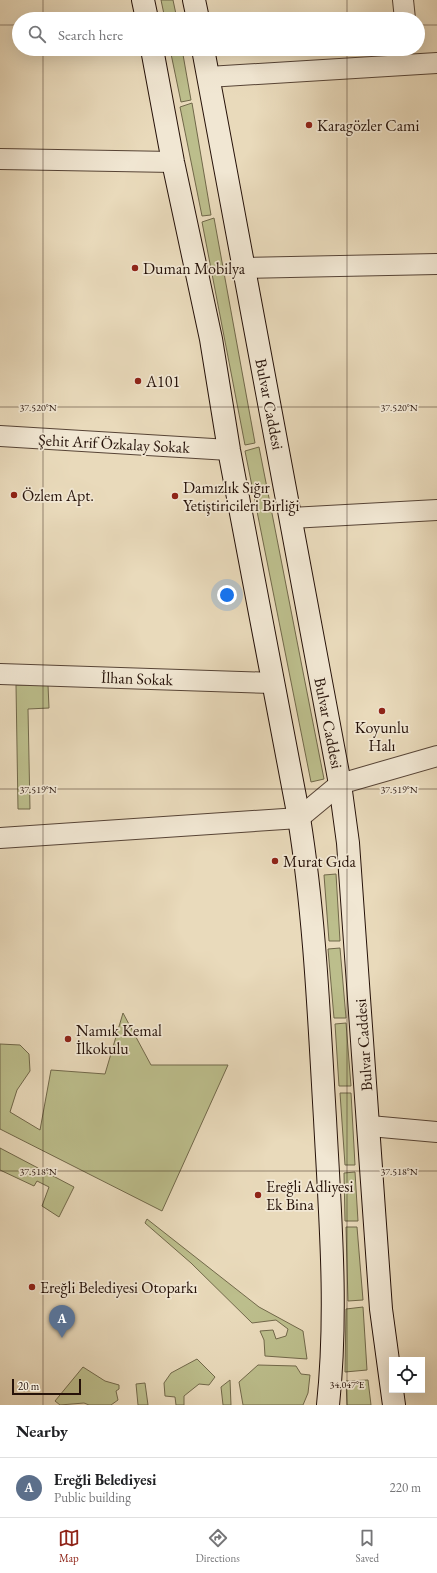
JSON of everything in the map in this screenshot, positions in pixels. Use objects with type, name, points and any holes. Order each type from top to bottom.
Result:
[{"type":"main road","points":[[143,0],[146,12]]},
{"type":"main road","points":[[194,0],[197,12]]},
{"type":"main road","points":[[153,56],[173,162],[211,339],[229,450],[299,818],[307,868],[315,948],[332,1239],[332,1341],[328,1405]]},
{"type":"main road","name":"Bulvar Caddesi","points":[[204,56],[340,784],[348,843],[370,1126],[381,1309],[394,1405]]},
{"type":"street","points":[[403,0],[404,12]]},
{"type":"street","points":[[208,77],[410,57],[437,63]]},
{"type":"street","points":[[0,159],[173,162]]},
{"type":"street","points":[[244,268],[437,264]]},
{"type":"street","name":"Şehit Arif Özkalay Sokak","points":[[0,436],[229,450]]},
{"type":"street","points":[[291,518],[437,510]]},
{"type":"street","name":"İlhan Sokak","points":[[0,674],[273,683]]},
{"type":"street","points":[[0,838],[299,818],[340,784],[437,756]]},
{"type":"street","points":[[370,1126],[437,1132]]},
{"type":"green space","points":[[161,0],[173,0],[176,12],[164,12]]},
{"type":"green space","points":[[171,56],[183,56],[191,100],[181,102]]},
{"type":"green space","points":[[192,103],[211,215],[202,216],[180,107]]},
{"type":"green space","points":[[214,218],[255,443],[245,445],[202,222]]},
{"type":"green space","points":[[259,447],[324,779],[311,782],[245,451]]},
{"type":"green space","points":[[16,685],[48,685],[49,708],[28,709],[30,809],[18,809]]},
{"type":"green space","points":[[336,874],[340,941],[329,941],[324,875]]},
{"type":"green space","points":[[340,948],[346,1018],[334,1018],[328,949]]},
{"type":"green space","points":[[123,1013],[151,1065],[228,1065],[162,1211],[0,1129],[0,1044],[20,1045],[29,1054],[30,1071],[17,1090],[10,1112],[40,1130],[51,1070],[105,1074]]},
{"type":"green space","points":[[346,1023],[351,1086],[339,1086],[335,1024]]},
{"type":"green space","points":[[340,1093],[351,1093],[355,1165],[345,1165]]},
{"type":"green space","points":[[0,1148],[74,1187],[59,1217],[42,1206],[49,1187],[37,1181],[34,1186],[0,1170]]},
{"type":"green space","points":[[355,1172],[358,1221],[345,1221],[344,1173]]},
{"type":"green space","points":[[147,1219],[259,1307],[303,1331],[307,1359],[265,1356],[264,1340],[260,1331],[273,1330],[276,1339],[286,1336],[288,1329],[276,1320],[252,1323],[191,1263],[145,1223]]},
{"type":"green space","points":[[346,1227],[357,1227],[363,1300],[348,1301]]},
{"type":"green space","points":[[363,1307],[367,1370],[345,1372],[346,1309]]},
{"type":"green space","points":[[197,1359],[215,1377],[209,1385],[199,1384],[184,1396],[184,1405],[176,1405],[175,1397],[165,1396],[164,1383],[171,1373]]},
{"type":"green space","points":[[258,1365],[296,1366],[301,1374],[310,1375],[308,1393],[303,1405],[243,1405],[239,1382]]},
{"type":"green space","points":[[83,1367],[105,1381],[119,1385],[119,1389],[116,1391],[118,1400],[111,1405],[89,1405],[84,1403],[60,1405],[55,1401]]},
{"type":"green space","points":[[230,1380],[231,1405],[223,1405],[221,1387]]},
{"type":"green space","points":[[368,1380],[371,1405],[347,1405],[346,1381]]},
{"type":"green space","points":[[145,1383],[148,1405],[138,1405],[136,1384]]},
{"type":"place","name":"Karagözler Cami","points":[[309,125]]},
{"type":"place","name":"Duman Mobilya","points":[[135,268]]},
{"type":"place","name":"A101","points":[[138,381]]},
{"type":"place","name":"Özlem Apt.","points":[[14,495]]},
{"type":"place","name":"Damızlık Sığır Yetiştiricileri Birliği","points":[[175,496]]},
{"type":"place","name":"Koyunlu Halı","points":[[382,711]]},
{"type":"place","name":"Murat Gıda","points":[[275,861]]},
{"type":"place","name":"Namık Kemal İlkokulu","points":[[68,1039]]},
{"type":"place","name":"Ereğli Adliyesi Ek Bina","points":[[258,1195]]},
{"type":"place","name":"Ereğli Belediyesi Otoparkı","points":[[32,1287]]},
{"type":"place","name":"Ereğli Belediyesi","points":[[62,1338]]}]
